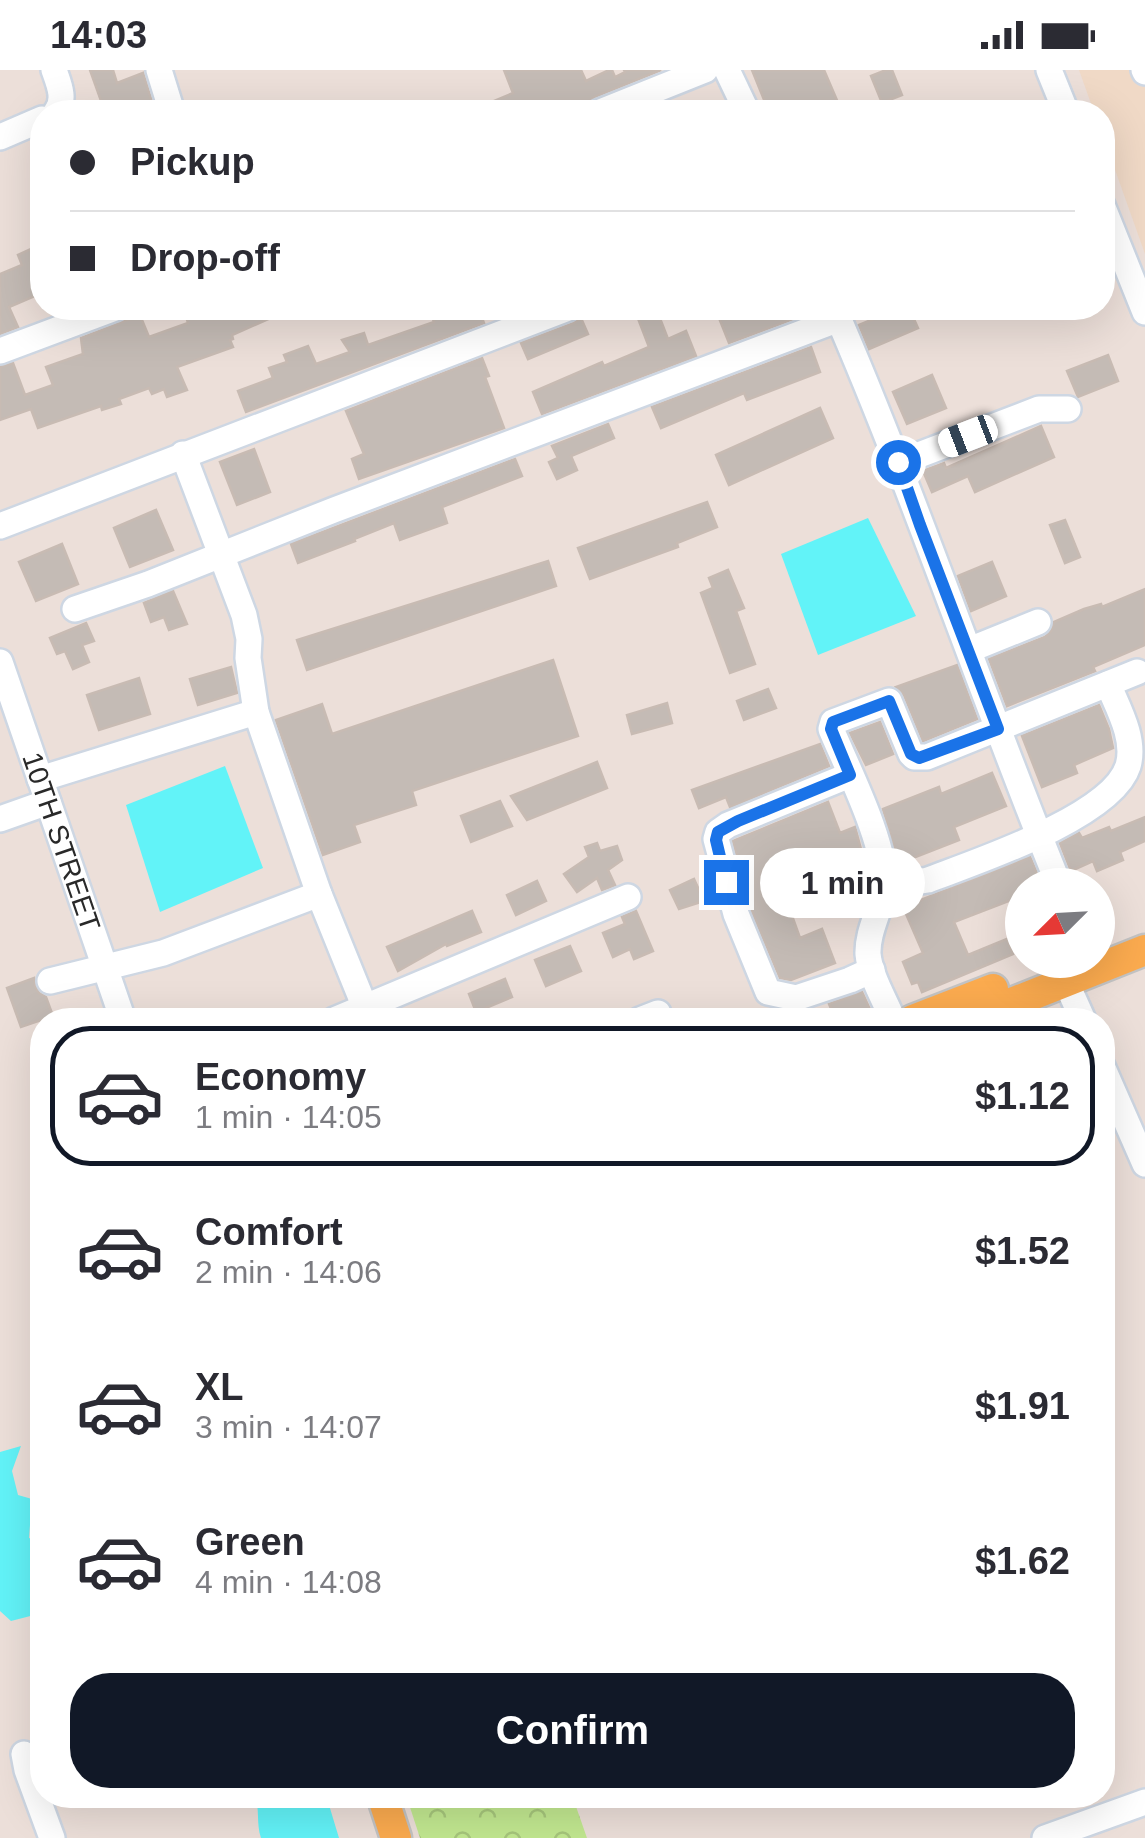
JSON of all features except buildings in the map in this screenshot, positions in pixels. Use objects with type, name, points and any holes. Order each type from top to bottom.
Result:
[{"type":"main road","points":[[1115,946],[1145,929]]},
{"type":"main road","points":[[1115,957],[1145,950]]},
{"type":"main road","points":[[949,1008],[1040,978]]},
{"type":"main road","points":[[993,1008],[1054,978]]},
{"type":"main road","points":[[386,1808],[396,1838]]},
{"type":"street","points":[[54,70],[61,100]]},
{"type":"street","points":[[159,70],[168,100]]},
{"type":"street","points":[[630,100],[704,70]]},
{"type":"street","points":[[727,70],[741,100]]},
{"type":"street","points":[[1049,70],[1061,100]]},
{"type":"street","points":[[0,137],[30,124]]},
{"type":"street","points":[[1115,237],[1145,312]]},
{"type":"street","points":[[0,351],[83,320]]},
{"type":"street","points":[[0,526],[536,320]]},
{"type":"street","points":[[74,609],[222,555],[818,320]]},
{"type":"street","points":[[839,320],[898,462],[1053,868]]},
{"type":"street","points":[[898,462],[1039,409],[1068,408]]},
{"type":"street","points":[[183,454],[248,628],[256,712],[319,894],[365,1008]]},
{"type":"street","points":[[969,650],[1038,622]]},
{"type":"street","name":"10TH STREET","points":[[0,662],[119,1008]]},
{"type":"street","points":[[888,1008],[868,954],[884,873],[833,722],[888,701],[914,757],[926,756],[1137,672]]},
{"type":"street","points":[[884,873],[915,882],[928,880],[1040,836],[1084,812],[1119,782],[1128,768],[1130,742],[1108,684]]},
{"type":"street","points":[[0,820],[44,791],[256,712]]},
{"type":"street","points":[[850,775],[738,821],[718,832],[716,840],[736,914],[768,992],[796,998],[872,970]]},
{"type":"street","points":[[50,980],[163,953],[319,894]]},
{"type":"street","points":[[380,1008],[628,897]]},
{"type":"street","points":[[1083,978],[1083,1008]]},
{"type":"street","points":[[1115,1096],[1145,1164]]},
{"type":"street","points":[[24,1754],[30,1778]]},
{"type":"street","points":[[1046,1838],[1145,1802]]},
{"type":"street","points":[[41,1808],[52,1838]]},
{"type":"shaded area","points":[[1079,70],[1145,70],[1145,254],[1115,170],[1115,100],[1090,100]]},
{"type":"green space","points":[[410,1808],[577,1808],[587,1838],[420,1838]]},
{"type":"water","points":[[868,518],[916,616],[818,655],[781,554]]},
{"type":"water","points":[[225,766],[263,868],[160,912],[126,805]]},
{"type":"water","points":[[21,1446],[12,1471],[18,1495],[30,1498],[30,1616],[11,1621],[0,1611],[0,1452]]},
{"type":"water","points":[[257,1808],[330,1808],[339,1838],[261,1838]]},
{"type":"route","points":[[726,882],[717,848],[718,832],[850,775],[831,729],[833,722],[889,701],[911,754],[919,758],[998,729],[898,462]]}]
